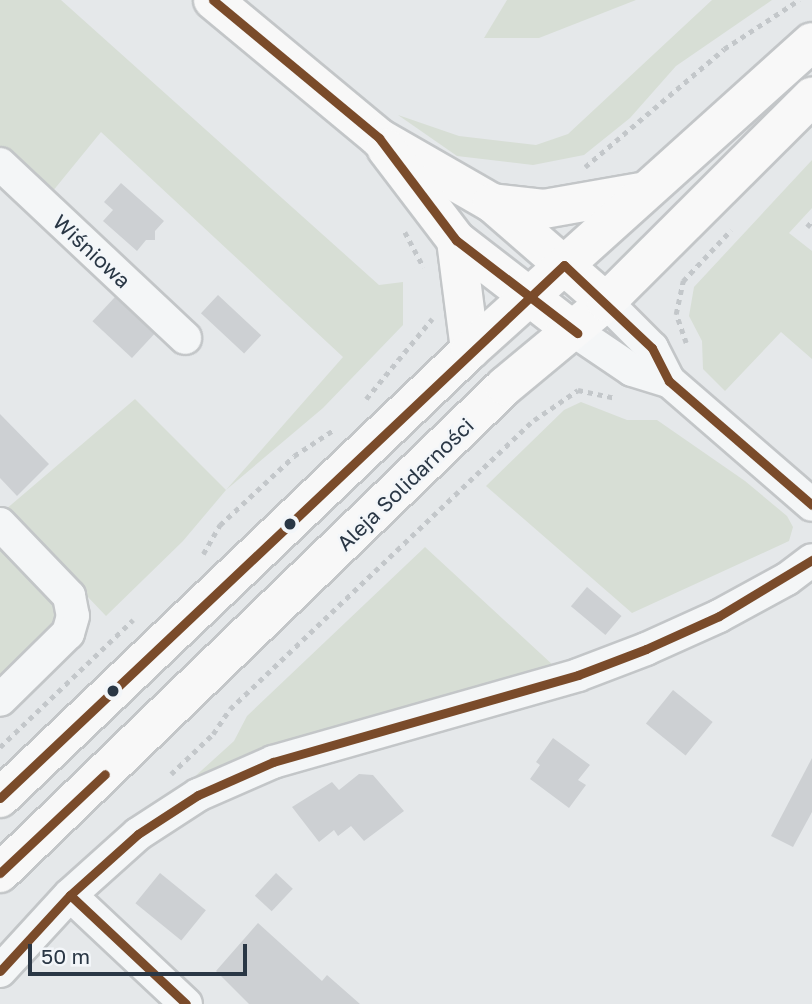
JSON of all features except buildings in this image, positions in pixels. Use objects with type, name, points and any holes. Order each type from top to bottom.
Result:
[{"type":"main road","points":[[213,0],[379,138],[492,203],[606,302]]},
{"type":"main road","points":[[0,798],[470,350],[642,191],[812,42]]},
{"type":"main road","name":"Aleja Solidarności","points":[[0,873],[570,328],[606,302],[812,97]]},
{"type":"main road","points":[[379,138],[456,240],[531,295],[570,328]]},
{"type":"main road","points":[[492,203],[544,209],[642,191]]},
{"type":"main road","points":[[456,240],[470,350]]},
{"type":"street","name":"Wiśniowa","points":[[0,164],[185,338]]},
{"type":"street","points":[[606,302],[652,348],[668,381],[812,505]]},
{"type":"street","points":[[570,328],[632,370],[668,381]]},
{"type":"street","points":[[0,524],[69,596],[73,616],[68,633],[0,700]]},
{"type":"street","points":[[0,971],[70,895],[138,834],[198,795],[273,762],[578,675],[635,654],[719,616],[787,579],[812,560]]},
{"type":"street","points":[[70,895],[186,1004]]},
{"type":"path","points":[[581,170],[724,49],[799,0]]},
{"type":"path","points":[[807,227],[812,221]]},
{"type":"path","points":[[668,381],[691,357],[676,314],[683,281],[738,222]]},
{"type":"path","points":[[427,272],[456,240]]},
{"type":"path","points":[[362,403],[406,356],[433,317],[433,306]]},
{"type":"path","points":[[166,779],[214,734],[230,709],[559,399],[578,390],[597,390],[627,402]]},
{"type":"path","points":[[195,561],[220,525],[257,490],[294,456],[344,422]]},
{"type":"path","points":[[0,747],[137,617]]},
{"type":"shaded area","points":[[0,0],[61,0],[379,285],[403,282],[403,325],[323,408],[226,490],[343,357],[101,132],[48,197],[0,150]]},
{"type":"shaded area","points":[[507,0],[636,0],[539,38],[484,38]]},
{"type":"shaded area","points":[[712,0],[772,0],[676,66],[630,118],[584,155],[533,165],[457,156],[398,115],[459,136],[536,145],[568,134]]},
{"type":"shaded area","points":[[812,160],[812,208],[789,233],[812,251],[812,359],[781,332],[725,391],[703,369],[702,341],[689,316],[694,287]]},
{"type":"shaded area","points":[[135,399],[226,490],[183,541],[106,616],[5,510]]},
{"type":"shaded area","points":[[581,402],[627,420],[657,420],[745,481],[787,516],[793,527],[789,541],[632,613],[486,486],[564,410]]},
{"type":"shaded area","points":[[0,535],[54,598],[60,615],[59,628],[0,687]]},
{"type":"shaded area","points":[[425,547],[554,666],[275,745],[191,780],[234,741],[247,716]]},
{"type":"transit line","points":[[213,0],[379,138],[456,240],[577,333]]},
{"type":"transit line","points":[[0,798],[564,265],[652,348],[669,381],[812,505]]},
{"type":"transit line","points":[[0,971],[70,895],[138,834],[198,795],[273,762],[578,675],[646,649],[719,616],[812,560]]},
{"type":"transit line","points":[[0,873],[105,774]]},
{"type":"transit line","points":[[70,895],[186,1004]]}]
